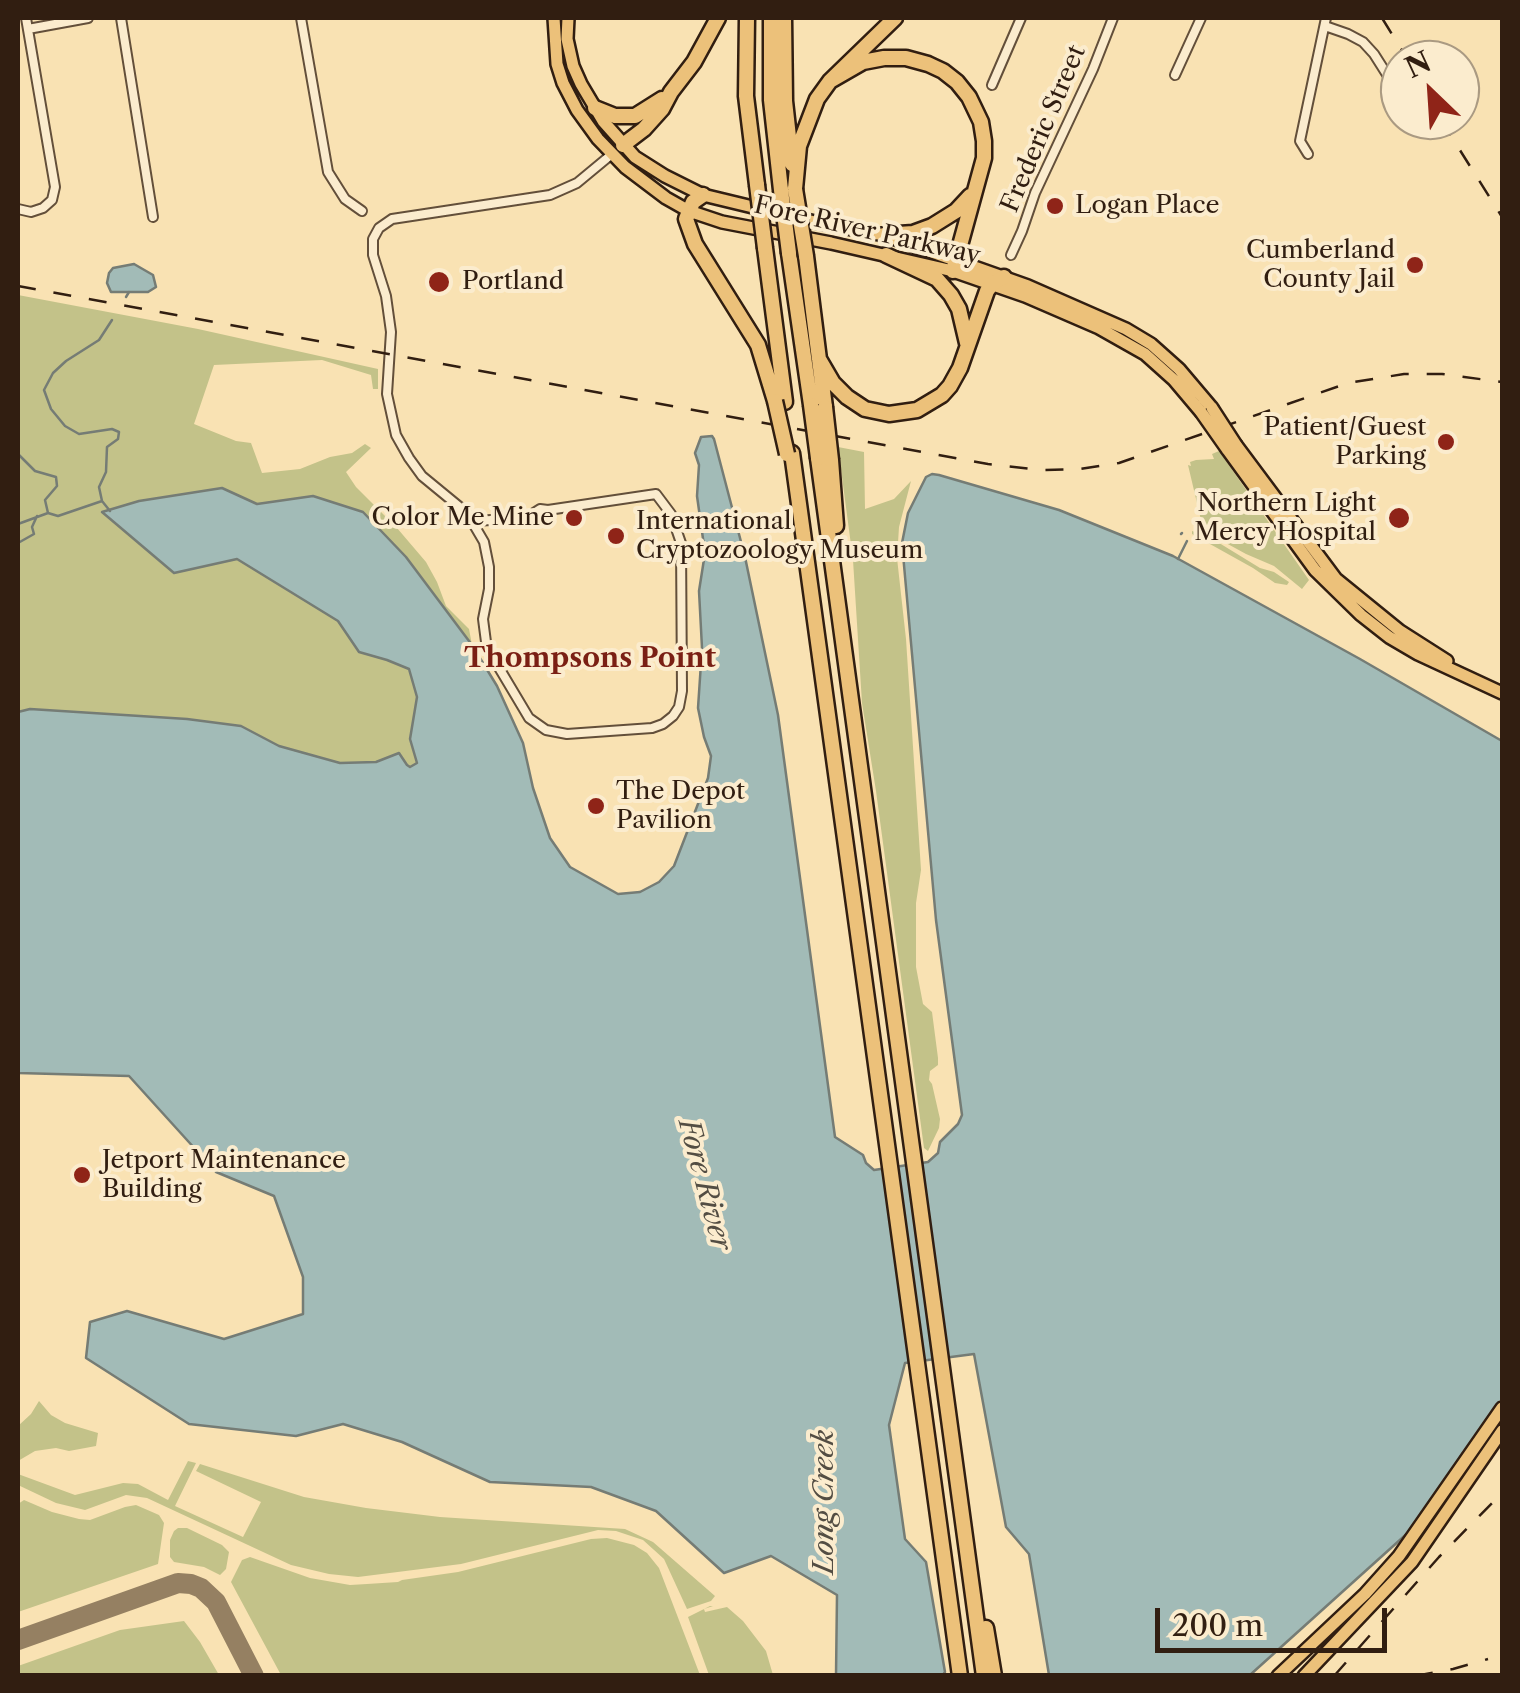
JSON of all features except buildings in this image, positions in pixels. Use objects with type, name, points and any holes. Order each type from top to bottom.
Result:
[{"type":"highway","points":[[618,150],[662,109],[718,18]]},
{"type":"highway","points":[[747,18],[746,96],[780,402],[802,519],[960,1676]]},
{"type":"highway","points":[[771,18],[771,100],[788,190],[806,256],[819,359],[818,406]]},
{"type":"highway","points":[[784,18],[789,253],[818,406],[844,642],[984,1676]]},
{"type":"highway","points":[[788,190],[801,137],[817,99],[830,80],[895,18]]},
{"type":"highway","points":[[830,80],[863,62],[892,57],[921,61],[950,76],[969,96],[983,132],[984,158],[953,266]]},
{"type":"highway","points":[[596,108],[615,116],[635,116],[671,92]]},
{"type":"highway","points":[[884,234],[932,226],[956,211],[974,192]]},
{"type":"highway","points":[[704,195],[694,202],[686,219],[695,244],[758,345],[780,402]]},
{"type":"highway","points":[[886,256],[944,287],[959,309],[967,344]]},
{"type":"highway","points":[[819,359],[833,383],[864,409],[878,413],[917,410],[950,386],[987,291],[998,280]]},
{"type":"highway","points":[[964,1535],[978,1582],[994,1676]]},
{"type":"main road","name":"Fore River Parkway","points":[[554,18],[554,47],[562,83],[577,110],[598,139],[665,176],[704,195],[819,223],[884,234],[953,266],[1126,329],[1177,375],[1206,410],[1315,570],[1339,595],[1389,637],[1502,694]]},
{"type":"main road","name":"Fore River Parkway","points":[[568,18],[568,48],[573,66],[626,167],[666,198],[722,222],[953,266]]},
{"type":"main road","points":[[1304,1676],[1394,1582],[1502,1408]]},
{"type":"main road","points":[[1278,1676],[1424,1534],[1502,1431]]},
{"type":"street","points":[[18,209],[31,212],[43,208],[52,200],[56,184],[26,18]]},
{"type":"street","points":[[28,29],[88,18]]},
{"type":"street","points":[[121,18],[154,217]]},
{"type":"street","points":[[301,18],[328,172],[345,199],[362,211]]},
{"type":"street","points":[[992,86],[1021,18]]},
{"type":"street","name":"Frederic Street","points":[[1010,255],[1112,18]]},
{"type":"street","points":[[1175,74],[1201,18]]},
{"type":"street","points":[[1308,154],[1300,141],[1325,22],[1363,42],[1380,63]]},
{"type":"street","points":[[474,521],[526,518],[540,509],[656,494],[671,514],[681,543],[682,691],[673,716],[652,728],[600,732],[554,732],[529,718],[486,642],[484,619],[489,589],[484,542],[467,512],[422,476],[396,435],[388,394],[391,344],[386,296],[373,255],[373,238],[378,228],[392,219],[550,195],[590,175],[618,150]]},
{"type":"shaded area","points":[[18,295],[378,369],[378,389],[373,389],[371,375],[322,360],[214,365],[194,424],[251,443],[262,473],[300,469],[352,453],[365,444],[371,448],[346,472],[426,562],[446,606],[469,629],[472,645],[497,686],[523,743],[550,838],[570,867],[18,938]]},
{"type":"shaded area","points":[[838,447],[864,452],[865,509],[894,499],[911,481],[899,527],[897,558],[921,870],[916,903],[916,967],[923,1004],[932,1012],[938,1058],[929,1080],[940,1119],[928,1151],[924,1148],[862,703],[853,560]]},
{"type":"shaded area","points":[[1219,451],[1309,580],[1302,589],[1274,566],[1215,537],[1201,520],[1188,465],[1196,460],[1214,459],[1212,454]]},
{"type":"shaded area","points":[[1192,531],[1211,538],[1289,582],[1275,583]]},
{"type":"shaded area","points":[[39,1401],[65,1423],[98,1433],[96,1446],[35,1451],[18,1461],[18,1426]]},
{"type":"shaded area","points":[[188,1461],[196,1463],[175,1506],[243,1537],[261,1502],[196,1471],[200,1464],[304,1497],[366,1508],[625,1529],[653,1542],[715,1596],[687,1609],[664,1559],[643,1540],[616,1531],[598,1530],[461,1564],[358,1577],[291,1565],[147,1498],[126,1495],[85,1510],[56,1503],[18,1485],[18,1474],[75,1495],[123,1483],[138,1484],[168,1500]]},
{"type":"shaded area","points":[[24,1500],[79,1519],[90,1520],[136,1505],[159,1515],[164,1523],[158,1564],[18,1612],[18,1504]]},
{"type":"shaded area","points":[[178,1528],[187,1528],[222,1545],[229,1552],[226,1569],[220,1575],[204,1567],[174,1562],[170,1557],[170,1540]]},
{"type":"shaded area","points":[[607,1538],[634,1545],[659,1568],[700,1675],[281,1675],[231,1582],[242,1560],[250,1557],[310,1578],[350,1585],[458,1572]]},
{"type":"shaded area","points":[[727,1607],[766,1651],[773,1675],[709,1675],[688,1617],[704,1609],[705,1612]]},
{"type":"shaded area","points":[[184,1621],[219,1675],[18,1675],[18,1666],[120,1630]]},
{"type":"water","points":[[134,264],[153,275],[156,287],[148,292],[111,292],[107,283],[113,268]]},
{"type":"water","points":[[712,436],[745,557],[778,715],[835,1137],[863,1155],[874,1170],[928,1162],[962,1115],[936,920],[902,543],[908,513],[926,477],[939,475],[1059,510],[1173,556],[1502,741],[1502,1448],[1250,1675],[1049,1675],[1029,1554],[1006,1527],[974,1354],[905,1363],[889,1425],[905,1539],[926,1562],[945,1672],[942,1676],[836,1675],[837,1595],[771,1556],[724,1573],[656,1511],[591,1487],[490,1482],[402,1442],[343,1424],[296,1436],[189,1424],[86,1358],[90,1322],[127,1311],[224,1339],[303,1314],[303,1277],[274,1196],[216,1172],[129,1076],[18,1073],[18,712],[30,709],[187,719],[241,726],[279,746],[340,763],[376,762],[399,753],[410,767],[417,763],[410,739],[417,697],[409,669],[359,652],[338,621],[237,559],[174,573],[102,512],[139,501],[222,488],[257,504],[313,496],[363,512],[406,557],[472,645],[497,686],[523,743],[550,838],[570,867],[618,894],[640,892],[659,882],[674,866],[708,778],[711,756],[698,708],[702,648],[699,591],[705,553],[695,453],[701,437]]},
{"type":"pier","points":[[1502,1397],[1502,1451],[1496,1461],[1418,1531],[1413,1527]]},
{"type":"waterway","points":[[126,297],[129,292]]},
{"type":"waterway","points":[[110,511],[102,501],[99,487],[106,472],[107,447],[118,439],[119,432],[112,429],[79,434],[65,426],[51,409],[44,390],[53,373],[99,340],[112,320]]},
{"type":"waterway","points":[[18,454],[35,471],[56,477],[57,486],[45,500],[48,513],[58,516],[102,501]]},
{"type":"waterway","points":[[18,524],[48,513]]},
{"type":"waterway","points":[[18,543],[34,534],[32,527],[37,516]]},
{"type":"waterway","points":[[1178,559],[1187,541]]},
{"type":"taxiway","points":[[18,1640],[178,1583],[191,1584],[216,1602],[254,1676]]},
{"type":"railway","points":[[1382,18],[1396,40]]},
{"type":"railway","points":[[1454,140],[1502,217]]},
{"type":"railway","points":[[18,286],[988,464],[1041,470],[1119,463],[1348,383],[1404,374],[1442,374],[1502,382]]},
{"type":"railway","points":[[1334,1676],[1439,1557],[1502,1493]]},
{"type":"railway","points":[[1415,1676],[1488,1659]]},
{"type":"place","name":"Logan Place","points":[[1055,206]]},
{"type":"place","name":"Cumberland County Jail","points":[[1415,265]]},
{"type":"place","name":"Portland","points":[[439,282]]},
{"type":"place","name":"Patient/Guest Parking","points":[[1446,442]]},
{"type":"place","name":"Color Me Mine","points":[[574,518]]},
{"type":"place","name":"Northern Light Mercy Hospital","points":[[1399,518]]},
{"type":"place","name":"International Cryptozoology Museum","points":[[616,536]]},
{"type":"place","name":"The Depot Pavilion","points":[[596,806]]},
{"type":"place","name":"Jetport Maintenance Building","points":[[82,1175]]},
{"type":"district","name":"Thompsons Point","points":[[590,659]]},
{"type":"water label","name":"Fore River","points":[[704,1185]]},
{"type":"water label","name":"Long Creek","points":[[825,1502]]}]
